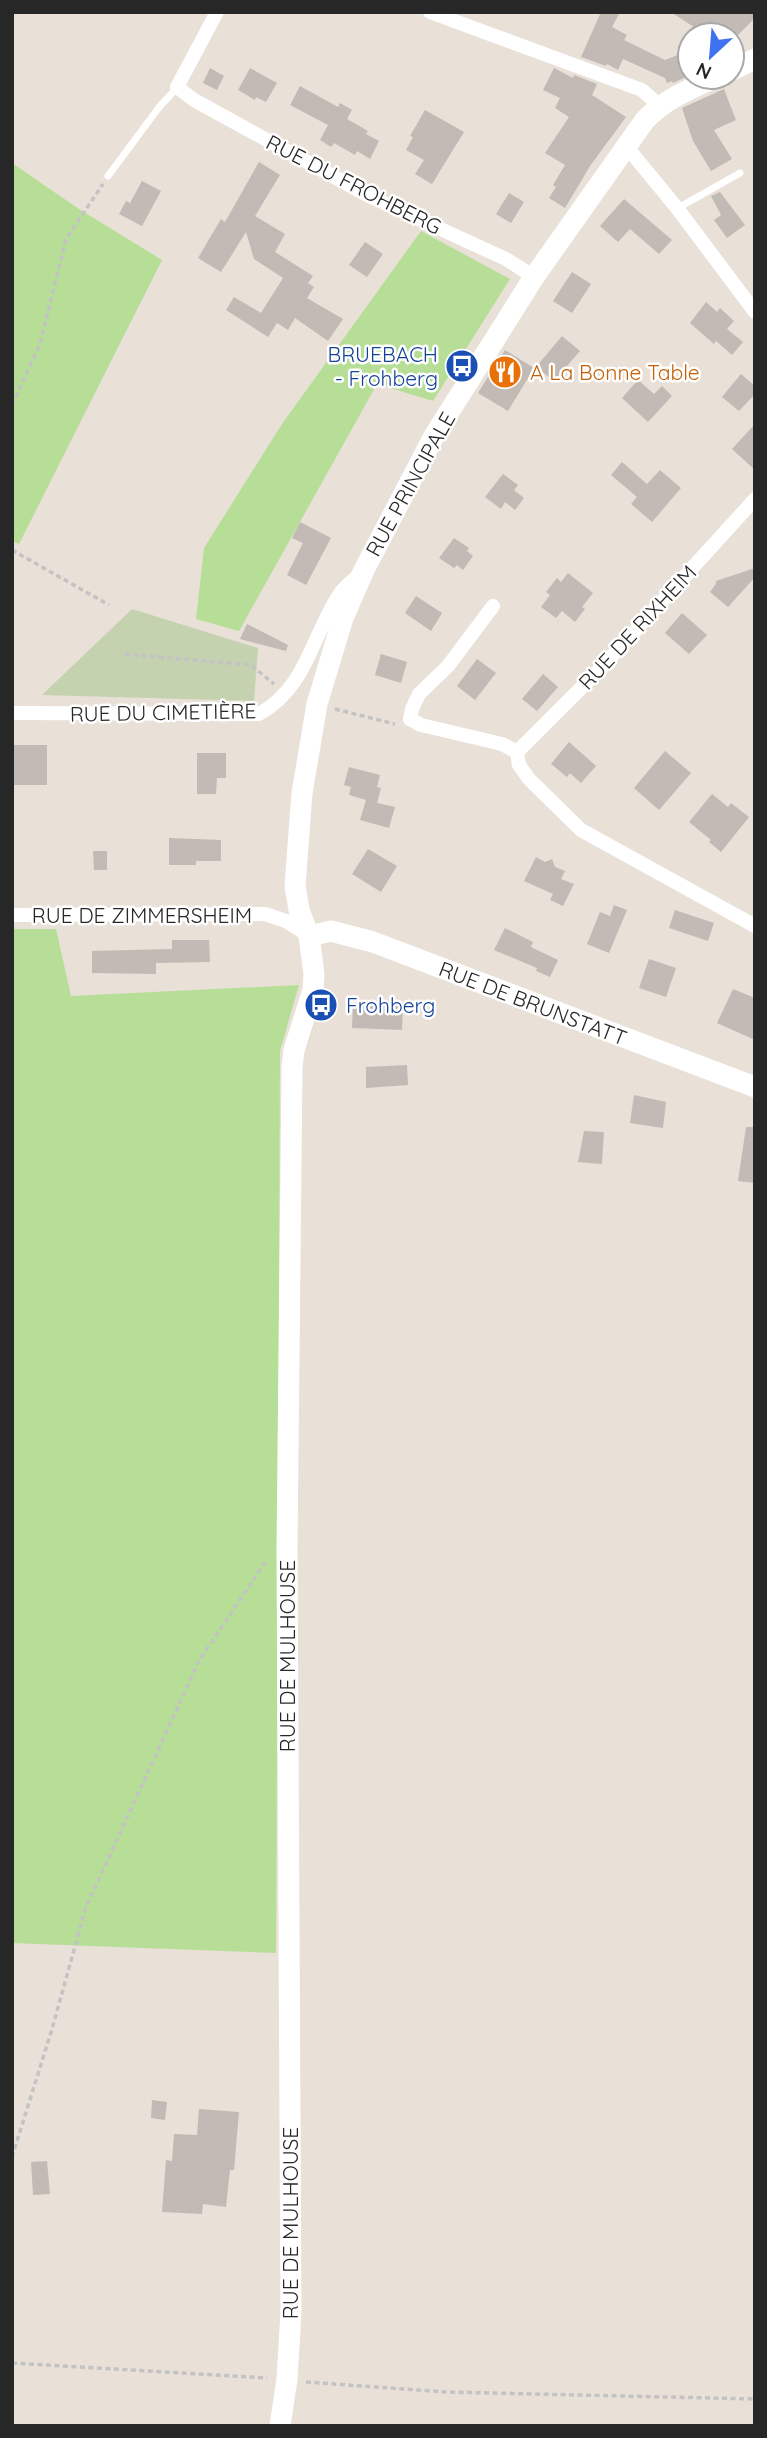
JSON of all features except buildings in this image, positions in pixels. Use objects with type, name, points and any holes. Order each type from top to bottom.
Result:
[{"type":"main road","name":"RUE PRINCIPALE","points":[[309,936],[299,910],[295,886],[302,793],[317,704],[343,618],[364,570],[434,436],[534,276],[645,120],[660,106],[684,91]]},
{"type":"main road","name":"RUE DE BRUNSTATT","points":[[309,936],[331,931],[373,942],[755,1087]]},
{"type":"main road","name":"RUE DE MULHOUSE","points":[[280,2426],[287,2379],[291,2312],[287,1549],[292,1067],[294,1050],[313,990],[313,956],[309,936]]},
{"type":"street","points":[[177,87],[217,12]]},
{"type":"street","points":[[430,12],[642,90],[660,106]]},
{"type":"street","name":"RUE DU FROHBERG","points":[[177,87],[194,100],[371,197],[506,259],[534,276]]},
{"type":"street","points":[[626,146],[677,208],[755,312]]},
{"type":"street","name":"RUE DE RIXHEIM","points":[[517,752],[604,665],[755,499]]},
{"type":"street","name":"RUE DU CIMETIÈRE","points":[[12,713],[259,714],[275,705],[286,694],[305,666],[339,594],[364,570]]},
{"type":"street","points":[[493,606],[447,667],[419,694],[411,714],[421,725],[502,744],[517,752],[519,765],[529,779],[581,830],[755,926]]},
{"type":"street","name":"RUE DE ZIMMERSHEIM","points":[[12,915],[265,914],[286,920],[309,936]]},
{"type":"lane","points":[[107,176],[177,87]]},
{"type":"lane","points":[[677,208],[740,173]]},
{"type":"path","points":[[12,405],[40,344],[66,239],[107,176]]},
{"type":"path","points":[[12,550],[109,605]]},
{"type":"path","points":[[125,654],[251,665],[286,694]]},
{"type":"path","points":[[350,712],[397,724],[411,714]]},
{"type":"path","points":[[12,2157],[86,1907],[200,1661],[269,1555],[287,1549]]},
{"type":"path","points":[[12,2363],[287,2379],[309,2383],[446,2392],[755,2399]]},
{"type":"green space","points":[[12,163],[79,209],[162,260],[19,544],[12,541]]},
{"type":"green space","points":[[421,231],[510,279],[433,401],[377,384],[239,631],[196,619],[204,548],[282,424]]},
{"type":"green space","points":[[132,609],[258,648],[254,701],[42,695]]},
{"type":"green space","points":[[12,929],[56,929],[71,996],[299,985],[280,1051],[276,1953],[12,1943]]},
{"type":"place","name":"BRUEBACH - Frohberg","points":[[462,366]]},
{"type":"place","name":"A La Bonne Table","points":[[505,372]]},
{"type":"place","name":"Frohberg","points":[[321,1005]]}]
